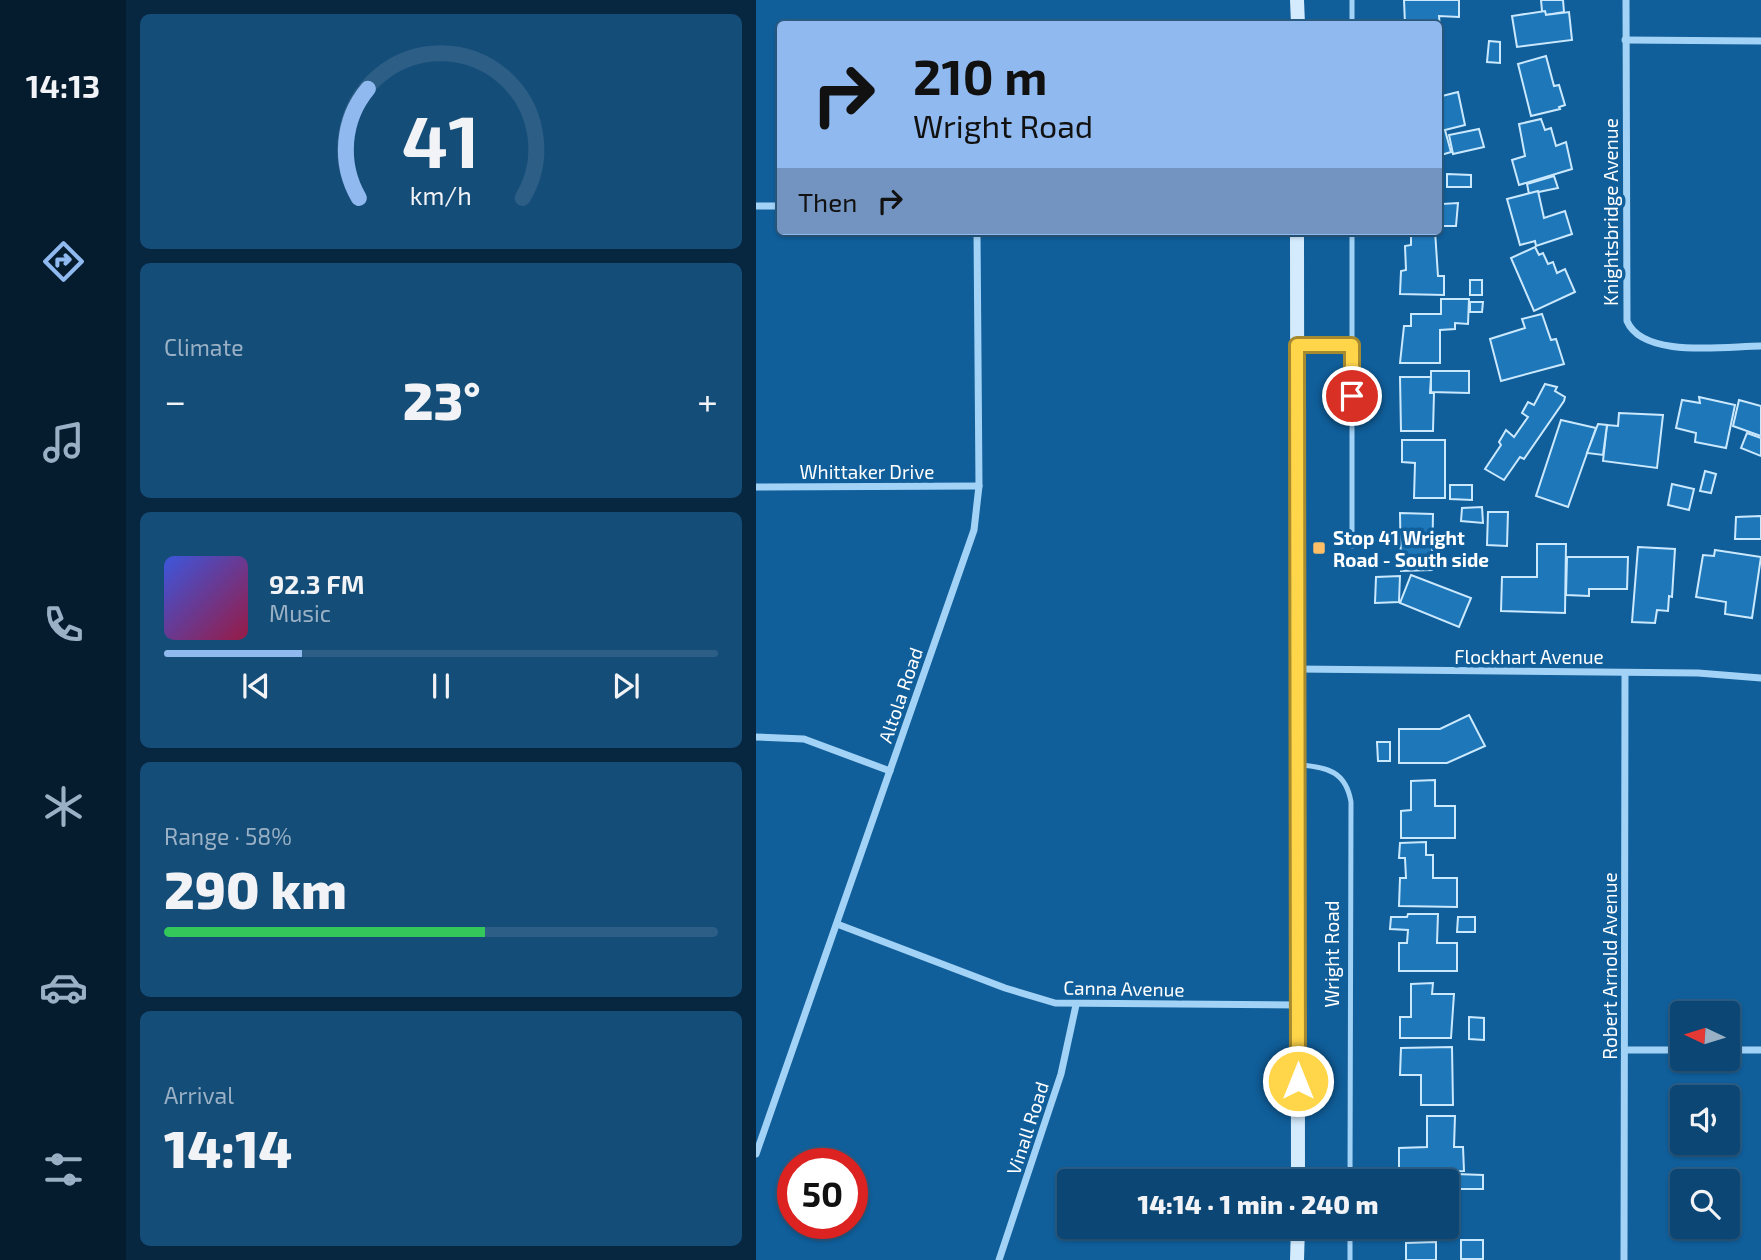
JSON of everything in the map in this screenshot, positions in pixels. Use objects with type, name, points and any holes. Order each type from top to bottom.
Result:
[{"type":"main road","points":[[1297,0],[1297,21]]},
{"type":"main road","name":"Wright Road","points":[[1297,235],[1298,1169]]},
{"type":"main road","points":[[1297,1260],[1298,1239]]},
{"type":"street","name":"Knightsbridge Avenue","points":[[1626,0],[1625,307],[1629,327],[1646,342],[1659,346],[1761,346]]},
{"type":"street","points":[[1625,40],[1761,41]]},
{"type":"street","points":[[756,206],[777,206]]},
{"type":"street","name":"Altola Road","points":[[756,1154],[758,1141],[837,924],[974,530],[979,486],[977,235]]},
{"type":"street","name":"Whittaker Drive","points":[[756,487],[979,486]]},
{"type":"street","name":"Flockhart Avenue","points":[[1296,670],[1698,673],[1761,678]]},
{"type":"street","name":"Robert Arnold Avenue","points":[[1624,1260],[1625,673]]},
{"type":"street","points":[[756,737],[804,739],[890,771]]},
{"type":"street","name":"Canna Avenue","points":[[837,924],[1004,988],[1055,1003],[1298,1005]]},
{"type":"street","name":"Vinall Road","points":[[999,1260],[1061,1074],[1076,1004]]},
{"type":"street","points":[[1625,1050],[1670,1050]]},
{"type":"street","points":[[1740,1050],[1761,1050]]},
{"type":"lane","points":[[1352,0],[1352,21]]},
{"type":"lane","points":[[1352,235],[1352,546]]},
{"type":"lane","points":[[1297,345],[1352,345]]},
{"type":"lane","name":"Wright Road","points":[[1297,765],[1324,766],[1337,772],[1349,789],[1351,802],[1350,1169]]},
{"type":"lane","points":[[1350,1239],[1350,1260]]},
{"type":"building","points":[[1404,0],[1459,0],[1459,17],[1439,16],[1439,21],[1405,21]]},
{"type":"building","points":[[1541,0],[1563,0],[1564,12],[1546,15],[1542,11]]},
{"type":"building","points":[[1545,11],[1546,15],[1569,12],[1572,40],[1517,47],[1512,16]]},
{"type":"building","points":[[1489,41],[1500,42],[1500,63],[1487,62]]},
{"type":"building","points":[[1546,56],[1554,86],[1559,85],[1565,105],[1559,107],[1560,109],[1531,116],[1518,64]]},
{"type":"building","points":[[1458,92],[1465,125],[1445,130],[1451,152],[1442,155],[1442,96]]},
{"type":"building","points":[[1541,119],[1545,130],[1551,128],[1556,146],[1566,142],[1572,169],[1519,185],[1512,160],[1525,156],[1519,124]]},
{"type":"building","points":[[1479,129],[1484,147],[1453,154],[1449,135]]},
{"type":"building","points":[[1447,174],[1471,175],[1471,187],[1447,187]]},
{"type":"building","points":[[1554,176],[1558,188],[1529,194],[1527,184]]},
{"type":"building","points":[[1538,191],[1544,218],[1565,211],[1572,234],[1536,246],[1535,241],[1520,245],[1507,199]]},
{"type":"building","points":[[1458,203],[1456,226],[1442,226],[1442,204]]},
{"type":"building","points":[[1411,235],[1435,235],[1438,276],[1444,276],[1444,295],[1400,294],[1401,271],[1406,270],[1405,246],[1411,245]]},
{"type":"building","points":[[1535,247],[1539,255],[1543,253],[1548,264],[1553,262],[1557,273],[1565,269],[1575,292],[1534,311],[1511,258]]},
{"type":"building","points":[[1470,280],[1482,280],[1482,295],[1470,295]]},
{"type":"building","points":[[1441,299],[1469,299],[1468,324],[1455,323],[1455,329],[1440,330],[1440,363],[1400,363],[1404,326],[1411,326],[1411,314],[1441,314]]},
{"type":"building","points":[[1470,302],[1483,302],[1482,312],[1470,312]]},
{"type":"building","points":[[1542,314],[1551,340],[1556,339],[1564,364],[1501,381],[1490,339],[1525,328],[1522,319]]},
{"type":"building","points":[[1431,371],[1469,371],[1469,393],[1431,392]]},
{"type":"building","points":[[1400,377],[1431,377],[1430,393],[1434,393],[1433,431],[1401,431]]},
{"type":"building","points":[[1545,384],[1557,387],[1555,391],[1565,397],[1564,401],[1524,459],[1520,457],[1504,480],[1485,469],[1501,445],[1499,442],[1506,430],[1514,437],[1528,417],[1522,413],[1528,402],[1534,405]]},
{"type":"building","points":[[1699,397],[1735,405],[1726,448],[1695,442],[1696,433],[1676,428],[1682,400],[1700,403]]},
{"type":"building","points":[[1739,400],[1761,406],[1761,436],[1733,426]]},
{"type":"building","points":[[1619,413],[1663,415],[1657,468],[1603,461],[1607,425],[1618,426]]},
{"type":"building","points":[[1561,420],[1596,428],[1568,507],[1536,496]]},
{"type":"building","points":[[1598,424],[1607,425],[1603,455],[1587,453]]},
{"type":"building","points":[[1747,433],[1761,438],[1761,456],[1741,448]]},
{"type":"building","points":[[1402,440],[1445,440],[1445,498],[1414,498],[1415,463],[1402,462]]},
{"type":"building","points":[[1705,471],[1716,474],[1711,493],[1700,491]]},
{"type":"building","points":[[1672,484],[1694,489],[1689,510],[1668,505]]},
{"type":"building","points":[[1450,485],[1472,485],[1472,500],[1450,499]]},
{"type":"building","points":[[1482,507],[1483,523],[1461,521],[1462,508]]},
{"type":"building","points":[[1488,512],[1508,512],[1507,546],[1487,545]]},
{"type":"building","points":[[1400,513],[1433,514],[1432,570],[1401,571]]},
{"type":"building","points":[[1761,516],[1761,539],[1735,539],[1736,517]]},
{"type":"building","points":[[1537,544],[1566,544],[1565,613],[1501,611],[1502,577],[1537,577]]},
{"type":"building","points":[[1638,547],[1675,549],[1672,597],[1669,596],[1668,611],[1657,610],[1655,623],[1632,622]]},
{"type":"building","points":[[1715,550],[1761,557],[1752,618],[1725,614],[1726,602],[1696,597],[1703,555],[1714,556]]},
{"type":"building","points":[[1567,557],[1628,557],[1627,589],[1589,589],[1589,596],[1566,595]]},
{"type":"building","points":[[1411,575],[1471,598],[1459,627],[1400,603]]},
{"type":"building","points":[[1400,576],[1399,602],[1375,603],[1376,577]]},
{"type":"building","points":[[1469,715],[1485,746],[1447,763],[1399,763],[1399,729],[1440,729]]},
{"type":"building","points":[[1377,742],[1390,742],[1390,761],[1378,761]]},
{"type":"building","points":[[1435,780],[1435,806],[1455,806],[1455,838],[1401,838],[1401,811],[1411,810],[1411,781]]},
{"type":"building","points":[[1426,842],[1426,855],[1433,855],[1433,878],[1457,878],[1457,907],[1399,906],[1400,878],[1406,878],[1405,858],[1399,858],[1400,843]]},
{"type":"building","points":[[1408,914],[1438,914],[1437,943],[1457,943],[1457,971],[1399,971],[1399,943],[1407,943],[1408,930],[1390,929],[1391,917],[1407,917]]},
{"type":"building","points":[[1458,917],[1475,917],[1475,932],[1457,932]]},
{"type":"building","points":[[1433,983],[1432,994],[1454,994],[1451,1038],[1400,1038],[1400,1017],[1411,1017],[1411,984]]},
{"type":"building","points":[[1469,1017],[1484,1018],[1484,1040],[1469,1039]]},
{"type":"building","points":[[1452,1047],[1453,1105],[1421,1105],[1421,1075],[1400,1075],[1401,1048]]},
{"type":"building","points":[[1427,1116],[1455,1116],[1454,1147],[1463,1147],[1464,1171],[1399,1169],[1399,1148],[1427,1147]]},
{"type":"building","points":[[1459,1174],[1483,1175],[1483,1189],[1459,1189]]},
{"type":"building","points":[[1461,1240],[1483,1240],[1483,1259],[1461,1259]]},
{"type":"building","points":[[1436,1242],[1436,1260],[1406,1260],[1406,1243]]},
{"type":"place","name":"Stop 41 Wright Road - South side","points":[[1319,548]]},
{"type":"route","points":[[1298,1081],[1297,345],[1352,345],[1352,396]]}]
